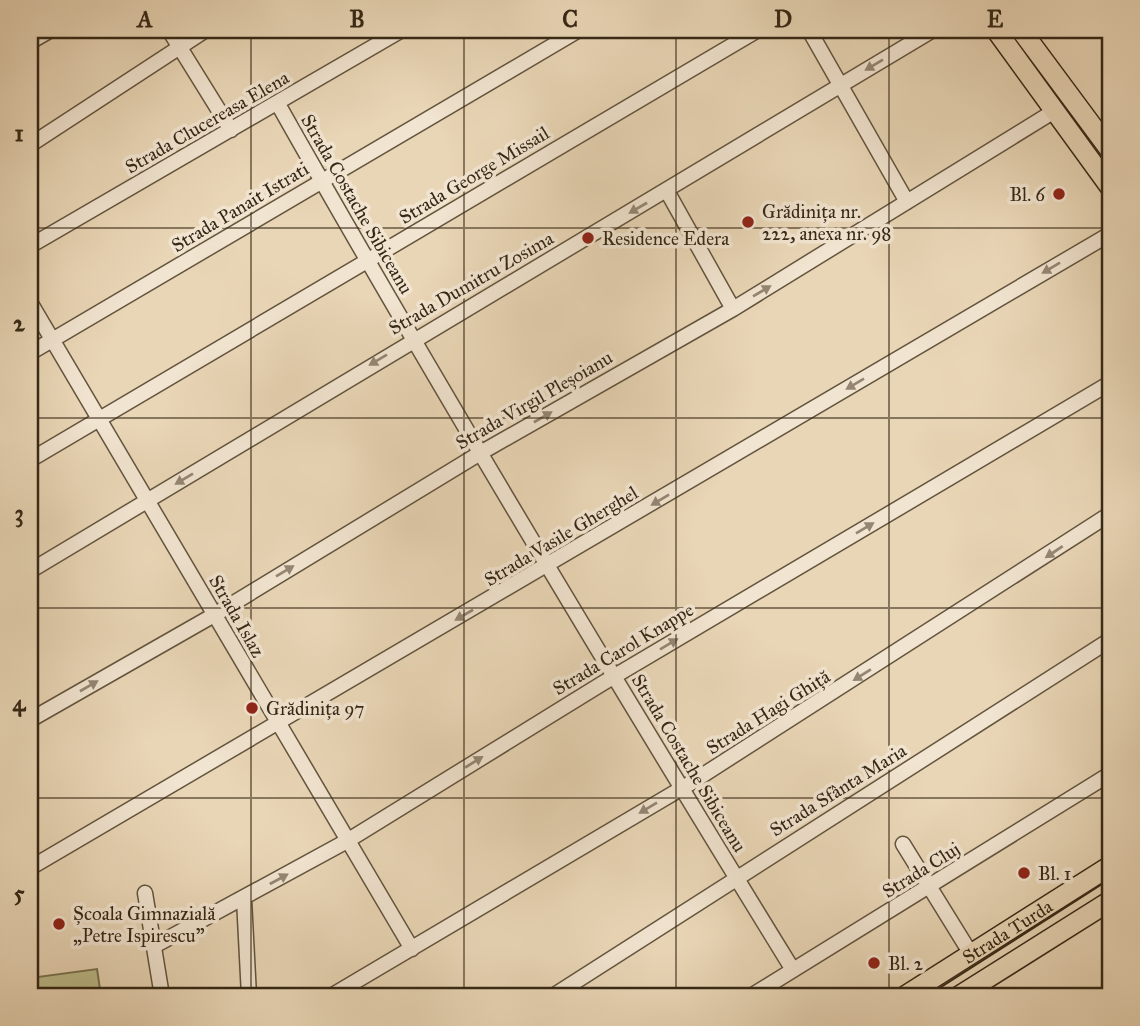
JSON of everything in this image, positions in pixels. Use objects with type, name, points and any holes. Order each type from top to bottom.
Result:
[{"type":"main road","points":[[996,30],[1110,187]]},
{"type":"main road","points":[[1021,30],[1110,150]]},
{"type":"main road","name":"Strada Turda","points":[[905,996],[1110,866]]},
{"type":"main road","name":"Strada Turda","points":[[959,996],[1110,901]]},
{"type":"street","points":[[30,42],[51,30]]},
{"type":"street","points":[[169,30],[230,130]]},
{"type":"street","points":[[30,145],[206,30]]},
{"type":"street","name":"Strada Clucereasa Elena","points":[[30,246],[402,30]]},
{"type":"street","name":"Strada Panait Istrati","points":[[30,353],[579,30]]},
{"type":"street","name":"Strada George Missail","points":[[30,460],[758,30]]},
{"type":"street","points":[[809,30],[907,202]]},
{"type":"street","name":"Strada Dumitru Zosima","points":[[30,570],[933,30]]},
{"type":"street","name":"Strada Costache Sibiceanu","points":[[278,104],[413,339],[680,789],[793,970]]},
{"type":"street","name":"Strada Virgil Pleșoianu","points":[[30,720],[214,615],[482,452],[733,309],[1056,110]]},
{"type":"street","points":[[667,191],[733,309]]},
{"type":"street","name":"Strada Vasile Gherghel","points":[[30,868],[1110,234]]},
{"type":"street","name":"Strada Islaz","points":[[30,302],[102,419],[277,724],[412,949]]},
{"type":"street","name":"Strada Carol Knappe","points":[[154,946],[346,841],[614,676],[1110,383]]},
{"type":"street","name":"Strada Hagi Ghiță","points":[[331,996],[680,789],[1110,514]]},
{"type":"street","name":"Strada Sfânta Maria","points":[[552,996],[1110,640]]},
{"type":"street","name":"Strada Cluj","points":[[751,996],[930,888],[1110,774]]},
{"type":"street","points":[[903,844],[971,954]]},
{"type":"street","points":[[145,893],[162,996]]},
{"type":"street","points":[[244,899],[248,996]]},
{"type":"green space","points":[[97,969],[101,996],[30,996],[30,978]]},
{"type":"tram line","points":[[927,996],[1110,879]]},
{"type":"place","name":"Bl. 6","points":[[1059,194]]},
{"type":"place","name":"Grădinița nr. 222, anexa nr. 98","points":[[748,222]]},
{"type":"place","name":"Residence Edera","points":[[588,238]]},
{"type":"place","name":"Grădinița 97","points":[[252,708]]},
{"type":"place","name":"Bl. 1","points":[[1024,873]]},
{"type":"place","name":"Școala Gimnazială „Petre Ispirescu”","points":[[59,924]]},
{"type":"place","name":"Bl. 2","points":[[874,963]]}]
